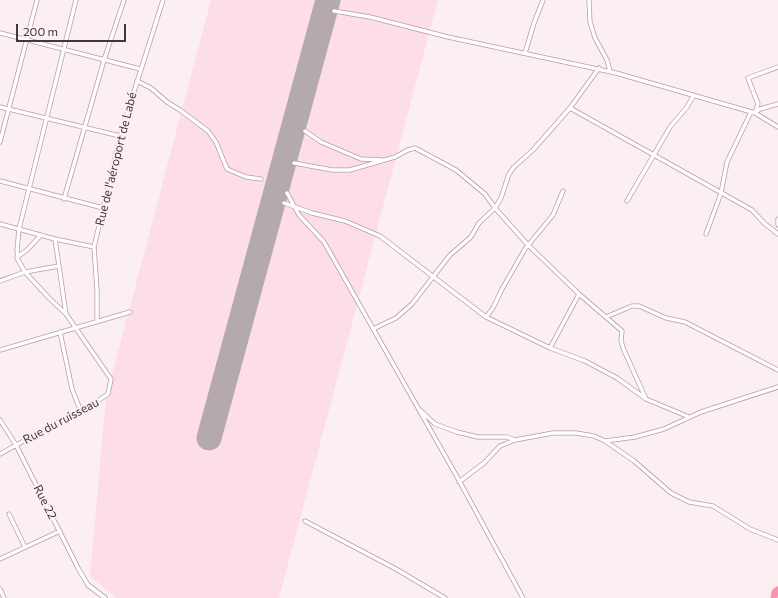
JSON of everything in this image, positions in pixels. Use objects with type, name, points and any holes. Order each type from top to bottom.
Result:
[{"type":"street","points":[[0,142],[37,0]]},
{"type":"street","points":[[76,0],[19,229],[18,257],[25,272],[66,314],[76,328]]},
{"type":"street","points":[[64,198],[104,60],[124,0]]},
{"type":"street","name":"Rue de l'aéroport de Labé","points":[[97,322],[97,290],[94,247],[120,136],[163,0]]},
{"type":"street","points":[[525,53],[543,0]]},
{"type":"street","points":[[589,0],[590,22],[595,38],[607,60],[610,72]]},
{"type":"street","points":[[334,11],[370,17],[448,37],[599,68],[753,112],[778,127]]},
{"type":"street","points":[[0,33],[140,69]]},
{"type":"street","points":[[706,234],[721,193],[727,162],[758,104],[748,78],[778,67]]},
{"type":"street","points":[[373,329],[396,318],[407,308],[450,254],[471,237],[479,223],[494,208],[501,198],[509,174],[514,167],[533,150],[570,108],[599,68]]},
{"type":"street","points":[[137,81],[151,88],[167,102],[180,110],[208,132],[216,142],[227,169],[246,177],[261,179]]},
{"type":"street","points":[[627,201],[655,156],[670,127],[687,107],[694,95]]},
{"type":"street","points":[[753,112],[778,104]]},
{"type":"street","points":[[0,107],[120,136]]},
{"type":"street","points":[[570,108],[752,210],[764,223],[778,234]]},
{"type":"street","points":[[305,131],[321,142],[362,159],[385,160]]},
{"type":"street","points":[[294,163],[342,171],[385,160],[415,148],[456,170],[485,194],[494,208],[528,245],[579,294],[622,331],[621,340],[623,348],[646,398]]},
{"type":"street","points":[[0,181],[103,208]]},
{"type":"street","points":[[486,317],[493,308],[502,288],[528,245],[553,215],[563,192]]},
{"type":"street","points":[[287,193],[306,224],[324,242],[523,598]]},
{"type":"street","points":[[284,203],[312,213],[344,221],[380,236],[486,317],[550,348],[585,362],[611,375],[646,398],[689,417]]},
{"type":"street","points":[[778,219],[778,225]]},
{"type":"street","points":[[0,224],[55,239],[94,247]]},
{"type":"street","points":[[18,257],[27,250],[40,235]]},
{"type":"street","points":[[55,239],[66,314]]},
{"type":"street","points":[[0,281],[25,272],[59,266]]},
{"type":"street","points":[[550,348],[579,294]]},
{"type":"street","points":[[606,317],[632,306],[640,306],[666,318],[685,322],[778,370]]},
{"type":"street","points":[[0,350],[130,312]]},
{"type":"street","name":"Rue du ruisseau","points":[[0,454],[60,421],[81,412],[108,394],[111,379],[76,328]]},
{"type":"street","points":[[60,332],[72,389],[81,412]]},
{"type":"street","points":[[605,441],[635,437],[664,429],[689,417],[778,387]]},
{"type":"street","points":[[418,408],[435,424],[457,432],[478,437],[507,437],[515,440]]},
{"type":"street","name":"Rue 22","points":[[0,420],[16,445],[88,585]]},
{"type":"street","points":[[459,482],[484,463],[500,446],[515,440],[553,433],[576,433],[594,436],[605,441],[634,461],[671,493],[689,502],[713,506],[750,529],[778,540]]},
{"type":"street","points":[[9,514],[25,547]]},
{"type":"street","points":[[305,520],[396,569],[445,598]]},
{"type":"street","points":[[0,559],[60,531]]},
{"type":"street","points":[[88,585],[105,598]]},
{"type":"street","points":[[0,589],[4,598]]},
{"type":"shaded area","points":[[211,0],[438,0],[279,598],[116,598],[90,576],[106,397]]},
{"type":"waterway","points":[[774,598],[775,592],[778,590]]},
{"type":"runway","points":[[209,438],[328,0]]}]
